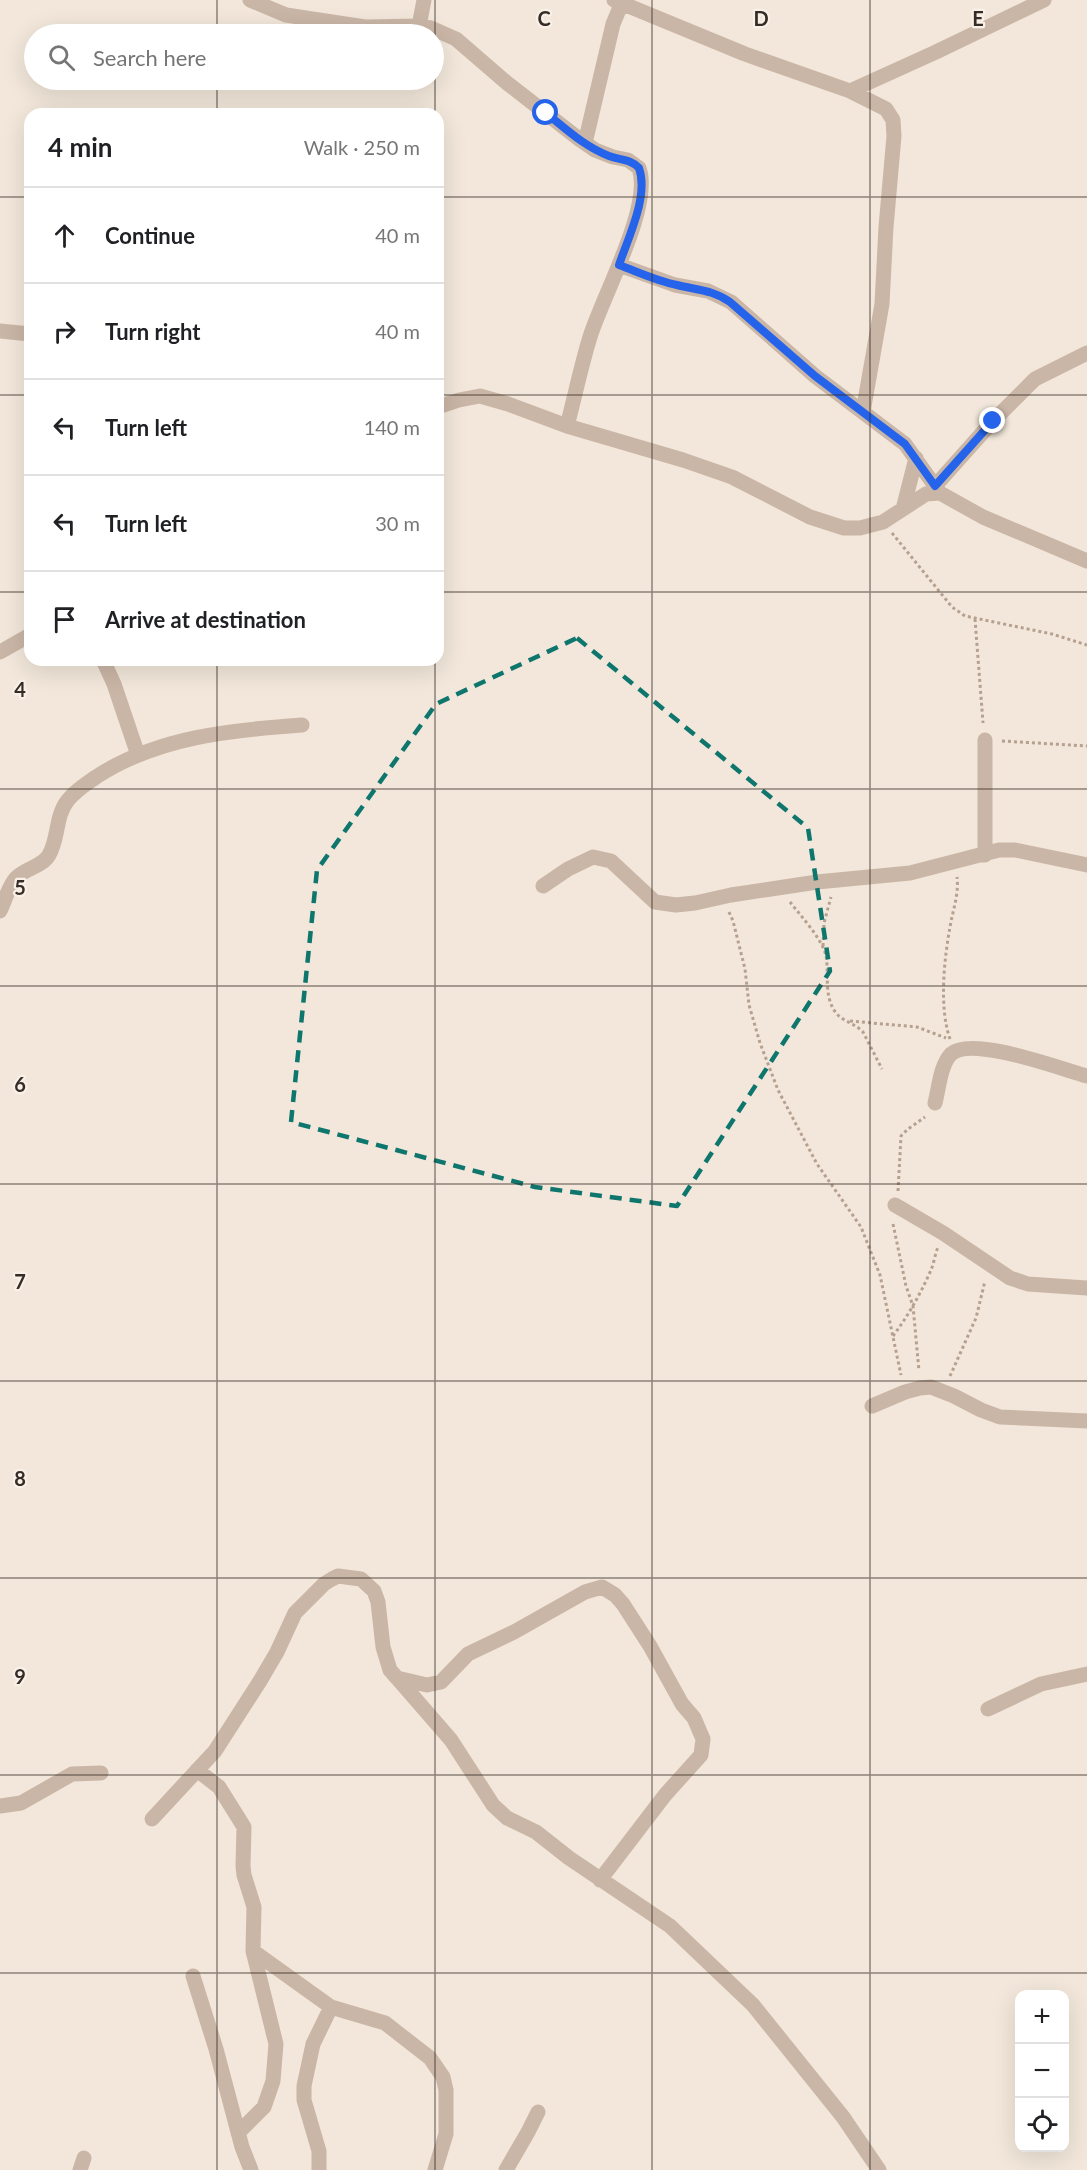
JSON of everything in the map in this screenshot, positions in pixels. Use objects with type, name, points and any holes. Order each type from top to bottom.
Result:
[{"type":"street","points":[[250,0],[286,15],[345,24]]},
{"type":"street","points":[[419,24],[424,0]]},
{"type":"street","points":[[850,91],[1044,0]]},
{"type":"street","points":[[585,143],[620,1],[745,54],[850,91],[886,109],[893,120],[894,136],[882,304],[863,412]]},
{"type":"street","points":[[444,34],[456,39],[507,83],[585,143],[604,154],[636,164],[642,177],[639,206],[619,265],[590,335],[567,426]]},
{"type":"street","points":[[619,265],[675,285],[719,295],[815,376],[905,444],[937,490],[983,517],[1087,561]]},
{"type":"street","points":[[0,331],[24,333]]},
{"type":"street","points":[[444,405],[480,396],[567,426],[732,477],[810,517],[844,528],[860,528],[883,522],[926,494],[937,490],[993,421],[1035,379],[1087,353]]},
{"type":"street","points":[[903,509],[916,458]]},
{"type":"street","points":[[0,652],[24,638]]},
{"type":"street","points":[[106,666],[138,754]]},
{"type":"street","points":[[0,911],[16,879],[29,868],[43,863],[47,858],[52,848],[61,810],[69,799],[80,788],[110,768],[138,754],[168,744],[251,729],[302,725]]},
{"type":"street","points":[[985,740],[985,855]]},
{"type":"street","points":[[543,886],[588,858],[599,857],[611,861],[655,902],[676,905],[840,879],[910,873],[999,850],[1015,850],[1087,865]]},
{"type":"street","points":[[935,1103],[944,1066],[952,1046],[1009,1053],[1087,1076]]},
{"type":"street","points":[[895,1205],[969,1249],[1010,1278],[1028,1284],[1087,1288]]},
{"type":"street","points":[[872,1407],[905,1392],[931,1388],[943,1391],[1000,1417],[1087,1421]]},
{"type":"street","points":[[152,1819],[215,1751],[277,1652],[295,1613],[332,1579],[338,1576],[361,1579],[374,1591],[378,1602],[390,1671],[451,1740],[493,1805],[507,1818],[536,1832],[600,1880],[670,1926],[753,2005],[843,2117],[879,2170]]},
{"type":"street","points":[[397,1678],[427,1685],[436,1684],[441,1682],[468,1654],[514,1632],[585,1592],[602,1587],[615,1595],[650,1646],[682,1704],[694,1718],[703,1738],[701,1755],[665,1795],[600,1880]]},
{"type":"street","points":[[988,1709],[1041,1684],[1087,1674]]},
{"type":"street","points":[[197,1770],[219,1787],[244,1827],[244,1875],[254,1907],[253,1951],[276,2044],[273,2081],[264,2107],[238,2133]]},
{"type":"street","points":[[0,1806],[21,1803],[72,1774],[100,1773]]},
{"type":"street","points":[[253,1951],[331,2007],[385,2023],[430,2058],[443,2077],[446,2091],[446,2134],[435,2170]]},
{"type":"street","points":[[193,1976],[216,2049],[238,2133],[251,2170]]},
{"type":"street","points":[[319,2170],[319,2151],[304,2100],[304,2086],[313,2044],[331,2007]]},
{"type":"street","points":[[506,2170],[538,2112]]},
{"type":"path","points":[[883,522],[952,607],[966,616],[1052,634],[1087,645]]},
{"type":"path","points":[[975,619],[985,740],[1087,746]]},
{"type":"path","points":[[952,1046],[946,1027],[943,1004],[948,940],[958,889],[955,863]]},
{"type":"path","points":[[823,948],[824,923],[828,905],[840,879]]},
{"type":"path","points":[[780,888],[823,948],[826,955],[826,977],[834,1010],[845,1021],[863,1032],[882,1069]]},
{"type":"path","points":[[721,897],[734,921],[745,969],[749,1005],[760,1043],[778,1090],[817,1164],[861,1227],[880,1275],[905,1392]]},
{"type":"path","points":[[845,1021],[917,1027],[952,1046]]},
{"type":"path","points":[[920,1388],[913,1306],[906,1286],[894,1230],[895,1205],[901,1168],[902,1136],[926,1117],[935,1103]]},
{"type":"path","points":[[893,1336],[913,1306],[932,1268],[943,1233]]},
{"type":"path","points":[[943,1391],[976,1318],[990,1266]]},
{"type":"highlighted area","points":[[577,638],[808,828],[830,971],[677,1206],[535,1187],[291,1122],[317,870],[436,704]]},
{"type":"route","points":[[546,113],[595,150],[628,160],[639,168],[643,186],[639,206],[619,265],[675,285],[708,291],[730,302],[815,376],[905,444],[935,486],[993,421]]}]
